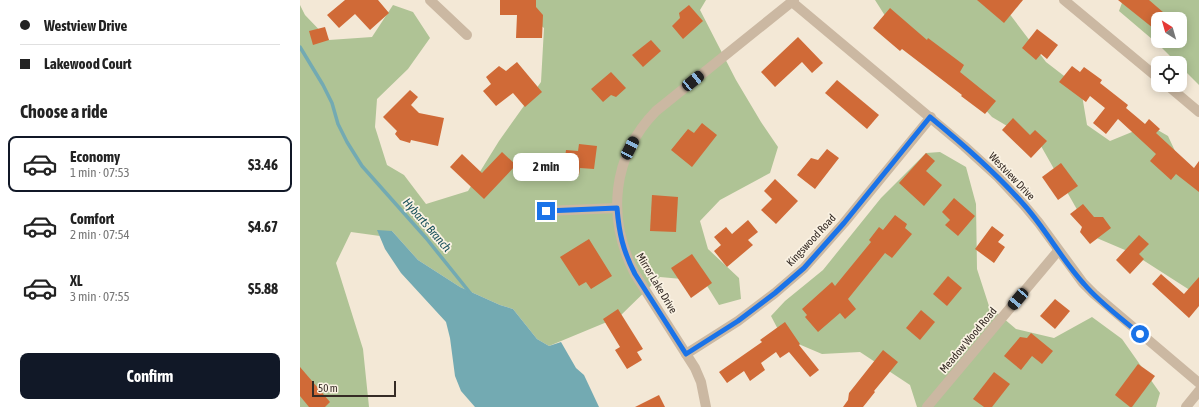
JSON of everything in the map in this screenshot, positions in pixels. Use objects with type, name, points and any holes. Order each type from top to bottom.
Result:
[{"type":"street","points":[[430,0],[467,35]]},
{"type":"street","points":[[1064,0],[1151,72]]},
{"type":"street","name":"Westview Drive","points":[[793,1],[964,146],[1014,194],[1039,223],[1058,251],[1083,283],[1199,383]]},
{"type":"street","name":"Mirror Lake Drive","points":[[706,407],[701,382],[686,354],[635,274],[628,260],[619,231],[617,208],[618,185],[630,148],[637,134],[656,111],[793,1]]},
{"type":"street","points":[[1175,92],[1199,112]]},
{"type":"street","name":"Kingswood Road","points":[[686,354],[738,321],[775,293],[804,268],[844,223],[930,117]]},
{"type":"street","points":[[546,211],[617,208]]},
{"type":"street","name":"Meadow Wood Road","points":[[927,407],[1058,251]]},
{"type":"street","points":[[1186,407],[1199,391]]},
{"type":"green space","points":[[508,0],[706,0],[700,10],[736,80],[778,147],[770,173],[720,200],[700,221],[708,249],[739,278],[741,299],[719,305],[704,281],[660,277],[619,317],[549,346],[537,339],[513,309],[500,305],[460,287],[418,260],[392,231],[378,231],[380,236],[351,232],[336,263],[363,349],[369,407],[300,407],[300,5],[305,15],[329,40],[372,37],[393,5],[413,12],[430,38],[408,69],[377,99],[375,127],[387,165],[404,175],[426,204],[468,191],[499,141],[541,82],[544,28]]},
{"type":"green space","points":[[875,0],[999,0],[1046,62],[1081,89],[1087,125],[1110,141],[1149,125],[1168,136],[1182,166],[1199,171],[1199,296],[1132,253],[1092,236],[1041,146],[992,117],[942,62],[896,33]]},
{"type":"green space","points":[[1123,0],[1199,0],[1199,85],[1187,73],[1187,56],[1170,56],[1162,48],[1187,48],[1187,12],[1151,12],[1151,38],[1119,11]]},
{"type":"green space","points":[[940,152],[966,167],[976,204],[977,269],[989,306],[1016,329],[1054,338],[1092,317],[1122,339],[1160,393],[1156,407],[917,407],[910,385],[860,352],[822,354],[782,337],[771,316],[785,301],[823,270],[881,198],[926,153]]},
{"type":"water","points":[[377,230],[392,231],[418,260],[460,287],[500,305],[513,309],[537,339],[549,346],[561,342],[576,368],[584,375],[599,407],[475,407],[461,391],[455,376],[450,338],[446,322],[401,273],[385,249]]},
{"type":"building","points":[[345,0],[378,0],[389,13],[370,30],[355,14],[339,28],[327,15]]},
{"type":"building","points":[[500,0],[536,0],[536,7],[543,15],[542,38],[516,38],[517,15],[500,15]]},
{"type":"building","points":[[977,0],[1023,0],[1004,23]]},
{"type":"building","points":[[1118,0],[1149,0],[1163,12],[1151,12],[1151,26]]},
{"type":"building","points":[[689,5],[703,21],[683,39],[672,26],[680,18],[679,13]]},
{"type":"building","points":[[890,8],[927,40],[928,38],[964,65],[960,72],[996,101],[985,114],[902,49],[900,51],[873,28]]},
{"type":"building","points":[[325,27],[329,40],[313,45],[309,31]]},
{"type":"building","points":[[1037,29],[1058,45],[1047,59],[1041,54],[1036,60],[1022,48]]},
{"type":"building","points":[[798,37],[823,63],[812,73],[802,62],[775,87],[761,72]]},
{"type":"building","points":[[651,40],[661,51],[643,67],[632,55]]},
{"type":"building","points":[[517,62],[542,92],[525,107],[513,93],[496,106],[483,91],[491,84],[486,77],[499,66],[506,71]]},
{"type":"building","points":[[1072,66],[1080,72],[1084,67],[1102,80],[1100,83],[1128,105],[1126,108],[1145,124],[1149,119],[1160,129],[1156,133],[1194,168],[1199,161],[1199,192],[1176,174],[1171,180],[1150,161],[1156,154],[1118,119],[1106,134],[1093,123],[1105,108],[1090,96],[1086,102],[1059,82]]},
{"type":"building","points":[[611,72],[626,88],[616,97],[611,95],[603,102],[591,89]]},
{"type":"building","points":[[837,80],[879,115],[867,129],[825,93]]},
{"type":"building","points":[[410,90],[418,97],[411,105],[419,113],[444,118],[438,146],[411,140],[410,143],[400,140],[395,134],[397,131],[383,117]]},
{"type":"building","points":[[1013,118],[1030,135],[1035,130],[1047,141],[1031,158],[1002,130]]},
{"type":"building","points":[[702,123],[717,135],[692,167],[671,150],[688,129],[694,133]]},
{"type":"building","points":[[579,144],[597,146],[594,169],[580,168],[579,175],[563,173],[566,150],[578,151]]},
{"type":"building","points":[[827,149],[839,158],[815,189],[797,175],[811,158],[818,160]]},
{"type":"building","points":[[502,152],[516,165],[484,199],[450,167],[462,154],[482,173]]},
{"type":"building","points":[[926,153],[935,161],[926,171],[942,185],[924,206],[899,183]]},
{"type":"building","points":[[1061,163],[1078,186],[1058,200],[1042,177]]},
{"type":"building","points":[[775,179],[798,201],[776,224],[761,210],[772,199],[764,191]]},
{"type":"building","points":[[652,195],[678,197],[676,232],[650,231]]},
{"type":"building","points":[[954,198],[975,216],[958,236],[945,225],[950,220],[942,212]]},
{"type":"building","points":[[1083,204],[1094,217],[1103,217],[1111,228],[1090,244],[1080,232],[1082,227],[1070,214]]},
{"type":"building","points":[[895,215],[907,224],[905,228],[912,234],[892,258],[885,253],[848,299],[856,309],[845,319],[840,313],[818,332],[805,317],[807,315],[802,309],[832,282],[835,286],[871,242],[869,240],[879,227],[883,230]]},
{"type":"building","points":[[748,220],[758,232],[748,240],[753,245],[727,267],[714,251],[721,245],[714,237],[726,227],[732,234]]},
{"type":"building","points":[[992,226],[1004,235],[998,242],[1005,247],[994,263],[975,249]]},
{"type":"building","points":[[1139,235],[1149,244],[1139,254],[1144,259],[1130,274],[1116,260]]},
{"type":"building","points":[[589,239],[612,276],[591,289],[586,282],[579,286],[560,257]]},
{"type":"building","points":[[692,254],[712,283],[691,298],[671,268]]},
{"type":"building","points":[[1161,274],[1184,294],[1199,277],[1199,306],[1189,318],[1152,284]]},
{"type":"building","points":[[948,276],[962,288],[947,306],[933,294]]},
{"type":"building","points":[[1055,299],[1070,311],[1055,329],[1040,316]]},
{"type":"building","points":[[618,309],[643,349],[637,352],[642,360],[627,369],[615,350],[620,347],[603,319]]},
{"type":"building","points":[[921,310],[935,322],[920,340],[906,328]]},
{"type":"building","points":[[785,322],[800,344],[799,345],[819,370],[810,377],[789,352],[780,358],[776,352],[761,363],[765,370],[750,381],[744,371],[727,383],[719,372],[762,342],[760,340]]},
{"type":"building","points":[[1031,333],[1053,351],[1042,364],[1032,356],[1021,370],[1004,356],[1020,337],[1027,338]]},
{"type":"building","points":[[883,350],[898,362],[863,407],[843,407],[848,400],[849,393]]},
{"type":"building","points":[[1138,364],[1155,376],[1132,407],[1130,407],[1115,395]]},
{"type":"building","points":[[300,367],[330,402],[325,407],[309,407],[300,396]]},
{"type":"building","points":[[994,372],[1010,384],[992,407],[984,407],[973,399]]},
{"type":"building","points":[[659,395],[665,407],[635,407]]},
{"type":"waterway","name":"Hybarts Branch","points":[[300,47],[323,85],[332,103],[338,124],[362,166],[426,238],[471,294]]},
{"type":"route","points":[[546,211],[617,208],[619,231],[628,260],[635,274],[686,354],[738,321],[775,293],[804,268],[844,223],[930,117],[998,177],[1039,223],[1058,251],[1083,283],[1140,334]]}]
